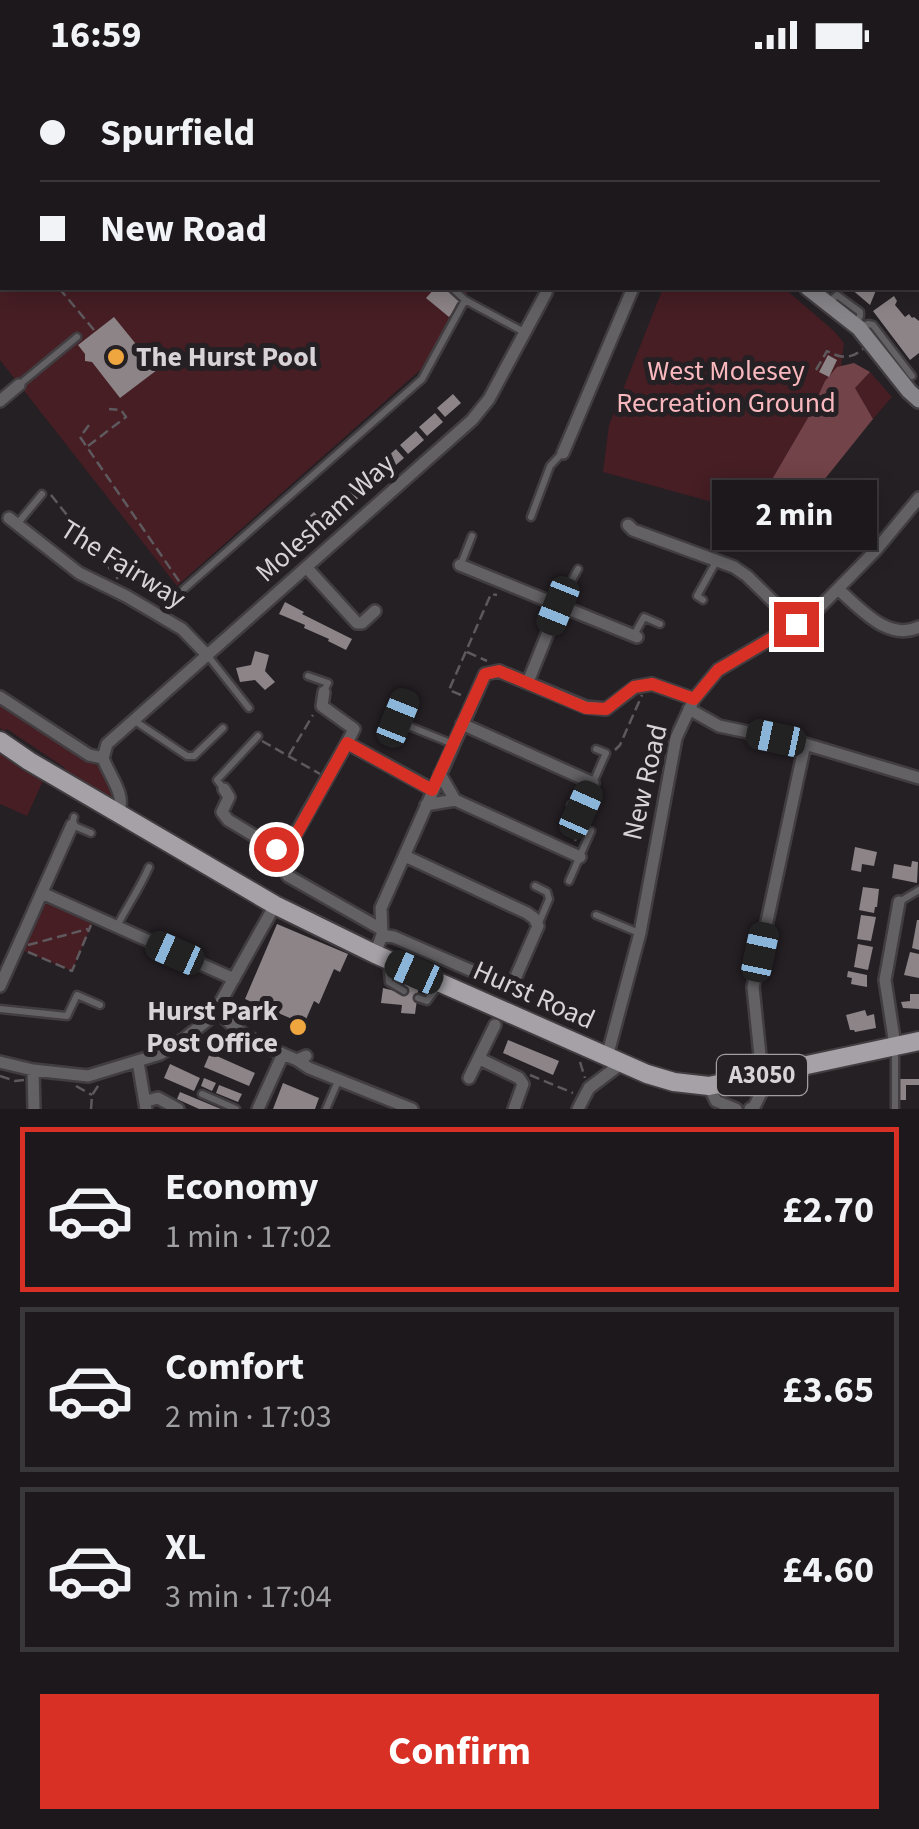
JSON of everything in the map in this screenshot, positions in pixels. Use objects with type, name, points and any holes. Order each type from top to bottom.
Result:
[{"type":"main road","points":[[811,290],[857,326],[911,377],[919,400]]},
{"type":"main road","name":"Hurst Road","points":[[0,741],[29,762],[274,904],[440,984],[674,1082],[710,1086],[919,1041]]},
{"type":"street","name":"Molesham Way","points":[[103,758],[107,744],[472,420],[489,399],[546,290]]},
{"type":"street","points":[[563,452],[631,290]]},
{"type":"street","points":[[0,400],[18,385]]},
{"type":"street","name":"New Road","points":[[615,1060],[676,738],[692,704],[718,670],[796,624],[839,590],[919,498]]},
{"type":"street","name":"The Fairway","points":[[13,521],[80,572],[182,629],[208,656]]},
{"type":"street","points":[[628,525],[718,559],[747,576],[796,624]]},
{"type":"street","points":[[460,565],[499,589],[558,606],[636,637]]},
{"type":"street","points":[[306,568],[358,623],[375,611]]},
{"type":"street","points":[[839,590],[869,617],[890,629],[910,631],[919,627]]},
{"type":"street","points":[[528,682],[558,606]]},
{"type":"street","points":[[381,957],[381,908],[485,674],[499,671],[586,708],[606,709],[634,687],[652,684],[692,704],[718,726],[805,744],[919,778]]},
{"type":"street","points":[[282,860],[354,729],[326,716],[324,692]]},
{"type":"street","points":[[0,697],[89,754],[103,758],[121,797],[118,814]]},
{"type":"street","points":[[462,724],[593,783]]},
{"type":"street","points":[[347,743],[432,790]]},
{"type":"street","points":[[750,1109],[762,1091],[753,987],[805,744]]},
{"type":"street","points":[[440,774],[455,800]]},
{"type":"street","points":[[224,789],[229,797],[222,812],[228,820],[276,849],[288,876],[381,932],[509,985],[514,981],[538,926],[534,918],[404,856]]},
{"type":"street","points":[[426,805],[455,800],[580,857]]},
{"type":"street","points":[[1,981],[73,821]]},
{"type":"street","points":[[42,893],[92,923],[116,927],[234,979]]},
{"type":"street","points":[[895,1045],[884,980],[899,902]]},
{"type":"street","points":[[274,904],[219,1011],[250,1038],[283,1054],[304,1056],[309,1068],[412,1109]]},
{"type":"street","points":[[0,950],[15,952]]},
{"type":"street","points":[[0,1062],[88,1076],[160,1054],[219,1011]]},
{"type":"street","points":[[470,1078],[495,1024]]},
{"type":"street","points":[[258,1109],[283,1054]]},
{"type":"street","points":[[480,1059],[519,1078],[523,1084],[514,1109]]},
{"type":"street","points":[[584,1098],[615,1060]]},
{"type":"street","points":[[138,1062],[146,1105],[158,1098],[178,1109]]},
{"type":"street","points":[[34,1070],[34,1109]]},
{"type":"street","points":[[710,1086],[716,1100],[736,1109]]},
{"type":"lane","points":[[454,290],[525,333]]},
{"type":"lane","points":[[161,616],[184,589],[422,379],[465,300]]},
{"type":"lane","points":[[857,326],[872,325],[911,377]]},
{"type":"lane","points":[[18,385],[78,337]]},
{"type":"lane","points":[[532,517],[550,466],[563,452]]},
{"type":"lane","points":[[13,521],[45,492]]},
{"type":"lane","points":[[460,565],[472,536]]},
{"type":"lane","points":[[703,600],[697,596],[718,559]]},
{"type":"lane","points":[[558,606],[578,569]]},
{"type":"lane","points":[[636,637],[644,617],[660,624]]},
{"type":"lane","points":[[604,638],[608,624]]},
{"type":"lane","points":[[208,656],[249,708]]},
{"type":"lane","points":[[308,676],[328,683],[324,692]]},
{"type":"lane","points":[[408,696],[398,718],[454,744]]},
{"type":"lane","points":[[134,720],[188,756],[194,756],[223,728]]},
{"type":"lane","points":[[224,789],[216,780],[257,737]]},
{"type":"lane","points":[[571,805],[581,810],[606,753],[596,749]]},
{"type":"lane","points":[[73,821],[90,833]]},
{"type":"lane","points":[[569,881],[591,831]]},
{"type":"lane","points":[[116,927],[150,867]]},
{"type":"lane","points":[[535,886],[546,892],[549,899],[538,926]]},
{"type":"lane","points":[[899,902],[919,890]]},
{"type":"lane","points":[[596,915],[640,933]]},
{"type":"lane","points":[[381,957],[390,982],[404,992]]},
{"type":"lane","points":[[418,998],[427,1001],[440,984]]},
{"type":"lane","points":[[0,1009],[68,1016],[77,995],[100,1005]]},
{"type":"lane","points":[[895,1045],[896,1109]]},
{"type":"lane","points":[[328,1108],[340,1079]]},
{"type":"lane","points":[[202,1094],[236,1109]]},
{"type":"path","points":[[61,290],[94,330]]},
{"type":"path","points":[[816,370],[826,351],[839,357],[855,356],[871,342]]},
{"type":"path","points":[[87,447],[126,417],[121,410],[109,409]]},
{"type":"path","points":[[88,425],[80,437],[184,589]]},
{"type":"path","points":[[45,492],[116,577]]},
{"type":"path","points":[[472,699],[449,690],[491,594],[499,589]]},
{"type":"path","points":[[466,651],[499,666],[499,671]]},
{"type":"path","points":[[288,756],[317,708],[326,716]]},
{"type":"path","points":[[257,737],[327,778]]},
{"type":"path","points":[[15,952],[92,923]]},
{"type":"path","points":[[15,952],[72,971],[92,923]]},
{"type":"path","points":[[576,1043],[584,1098]]},
{"type":"path","points":[[519,1078],[531,1075],[584,1098]]},
{"type":"path","points":[[91,1109],[92,1095],[102,1079]]},
{"type":"green space","points":[[0,290],[470,290],[427,364],[177,586],[0,360]]},
{"type":"green space","name":"West Molesey Recreation Ground","points":[[662,290],[786,290],[844,343],[841,367],[760,515],[603,472],[609,425]]},
{"type":"green space","points":[[870,372],[892,397],[873,419],[854,388]]},
{"type":"green space","points":[[0,702],[99,767],[113,798],[108,800],[7,729],[0,728]]},
{"type":"green space","points":[[0,753],[43,781],[27,816],[0,804]]},
{"type":"green space","points":[[46,902],[92,924],[72,971],[24,951]]},
{"type":"shaded area","points":[[854,363],[870,372],[855,388],[873,419],[804,505],[798,533],[786,537],[760,515],[741,509],[759,502],[825,381],[837,367]]},
{"type":"building","points":[[433,290],[447,290],[461,301],[449,317],[426,298]]},
{"type":"building","points":[[852,290],[876,290],[870,305]]},
{"type":"building","points":[[894,296],[895,305],[905,317],[909,314],[919,321],[919,353],[910,360],[873,311]]},
{"type":"building","name":"The Hurst Pool","points":[[114,317],[157,370],[120,398],[92,362],[85,361],[78,345]]},
{"type":"building","points":[[828,355],[837,360],[829,377],[819,372]]},
{"type":"building","points":[[453,394],[461,403],[445,417],[437,408]]},
{"type":"building","points":[[435,413],[443,422],[427,436],[419,427]]},
{"type":"building","points":[[416,431],[424,440],[408,454],[400,445]]},
{"type":"building","points":[[396,449],[404,458],[388,472],[380,463]]},
{"type":"building","points":[[376,466],[384,475],[368,489],[360,480]]},
{"type":"building","points":[[356,484],[364,493],[348,507],[341,498]]},
{"type":"building","points":[[337,501],[345,510],[329,524],[321,515]]},
{"type":"building","points":[[314,512],[325,524],[307,540],[299,531]]},
{"type":"building","points":[[295,535],[303,544],[287,558],[279,549]]},
{"type":"building","points":[[285,602],[352,639],[346,650],[279,614]]},
{"type":"building","points":[[255,651],[269,655],[265,671],[275,682],[265,690],[255,680],[240,682],[236,668],[251,665]]},
{"type":"building","points":[[855,847],[877,852],[874,866],[862,864],[861,872],[851,870]]},
{"type":"building","points":[[912,861],[918,862],[917,883],[892,878],[894,864],[911,867]]},
{"type":"building","points":[[863,887],[879,889],[874,913],[859,910]]},
{"type":"building","points":[[861,915],[876,917],[871,941],[857,939]]},
{"type":"building","points":[[919,920],[919,950],[912,948]]},
{"type":"building","points":[[277,924],[348,954],[340,972],[334,969],[319,1004],[314,1001],[304,1024],[245,999]]},
{"type":"building","points":[[858,944],[873,947],[868,970],[854,967]]},
{"type":"building","points":[[910,952],[919,954],[919,978],[904,975]]},
{"type":"building","points":[[848,971],[867,975],[867,987],[851,984]]},
{"type":"building","points":[[405,983],[419,985],[415,1014],[401,1013],[402,1005],[381,1003],[383,988],[403,993]]},
{"type":"building","points":[[910,994],[919,994],[919,1009],[903,1008],[901,1002],[910,1001]]},
{"type":"building","points":[[865,1010],[867,1016],[874,1014],[876,1028],[850,1030],[846,1015]]},
{"type":"building","points":[[508,1040],[559,1061],[553,1075],[503,1053]]},
{"type":"building","points":[[210,1053],[255,1073],[249,1086],[204,1067]]},
{"type":"building","points":[[170,1064],[200,1078],[194,1091],[164,1078]]},
{"type":"building","points":[[204,1078],[216,1083],[212,1091],[201,1086]]},
{"type":"building","points":[[900,1079],[919,1079],[919,1085],[906,1085],[906,1100],[900,1100]]},
{"type":"building","points":[[283,1083],[319,1098],[315,1109],[273,1109]]},
{"type":"building","points":[[219,1085],[242,1094],[238,1102],[216,1093]]},
{"type":"building","points":[[180,1092],[221,1109],[199,1109],[177,1099]]},
{"type":"place","name":"The Hurst Pool","points":[[116,357]]},
{"type":"place","name":"Hurst Park Post Office","points":[[298,1027]]},
{"type":"route","points":[[276,849],[282,860],[347,743],[432,790],[485,674],[499,671],[586,708],[606,709],[634,687],[652,684],[694,699],[718,670],[796,624]]}]
